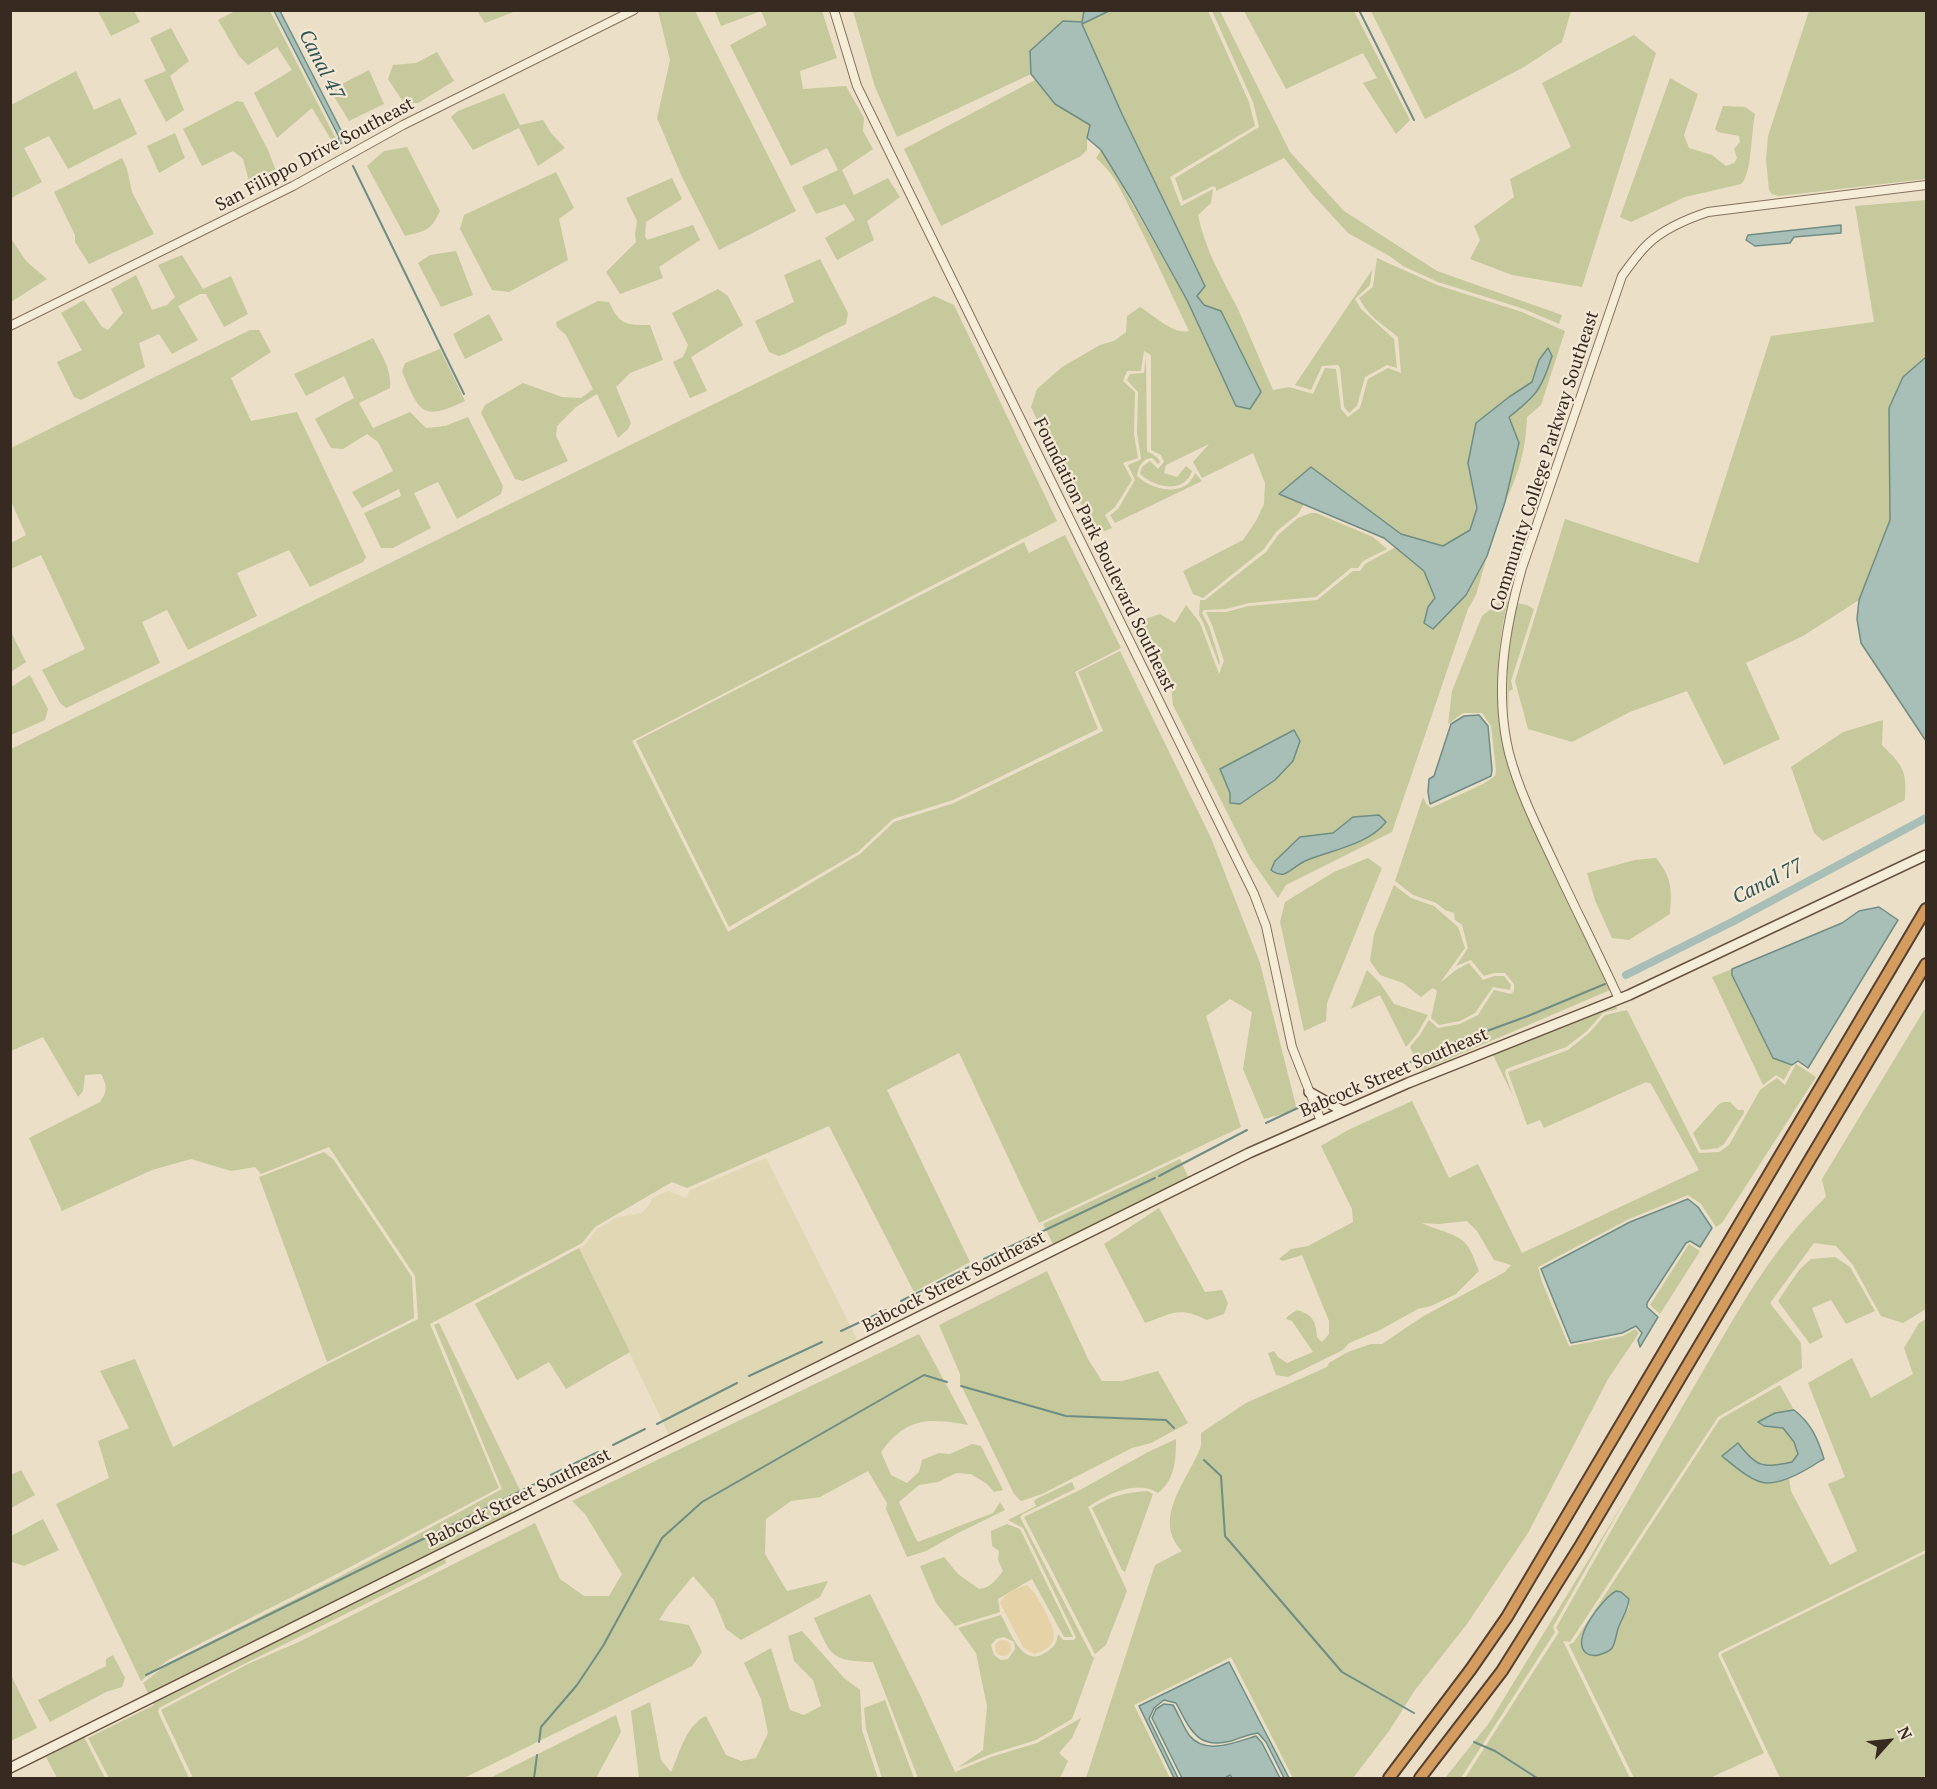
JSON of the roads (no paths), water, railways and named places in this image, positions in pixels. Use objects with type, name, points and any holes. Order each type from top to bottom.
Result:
[{"type":"highway","points":[[1389,1779],[1471,1670],[1507,1617],[1926,909]]},
{"type":"highway","points":[[1420,1779],[1502,1671],[1580,1548],[1926,964]]},
{"type":"main road","name":"Babcock Street Southeast","points":[[10,1768],[1249,1153],[1436,1071],[1619,999],[1926,855]]},
{"type":"main road","points":[[1309,1092],[1343,1111]]},
{"type":"street","name":"San Filippo Drive Southeast","points":[[10,326],[293,186],[403,125],[634,10]]},
{"type":"street","name":"Foundation Park Boulevard Southeast","points":[[834,10],[857,86],[1254,894],[1266,926],[1292,1047],[1322,1121]]},
{"type":"street","name":"Community College Parkway Southeast","points":[[1619,999],[1523,795],[1509,753],[1502,688],[1504,648],[1510,609],[1519,578],[1622,276],[1649,243],[1669,229],[1708,212],[1926,185]]},
{"type":"water","points":[[274,11],[280,11],[346,140],[335,148],[333,144],[338,141],[339,137]]},
{"type":"water","points":[[1084,11],[1109,11],[1082,24],[1122,114],[1205,286],[1197,296],[1204,305],[1221,311],[1261,392],[1250,409],[1236,406],[1187,300],[1131,199],[1101,150],[1087,138],[1090,125],[1055,104],[1031,74],[1030,51],[1063,21],[1082,22]]},
{"type":"water","points":[[1841,225],[1841,233],[1794,237],[1790,243],[1755,246],[1746,240],[1748,235]]},
{"type":"water","points":[[1548,348],[1552,356],[1541,384],[1532,397],[1509,417],[1519,443],[1505,502],[1487,556],[1466,595],[1433,629],[1424,623],[1428,607],[1435,598],[1424,571],[1384,538],[1279,494],[1311,467],[1401,534],[1443,546],[1470,530],[1477,508],[1468,463],[1476,423],[1532,382],[1539,360]]},
{"type":"water","points":[[1926,357],[1926,741],[1861,643],[1857,619],[1859,600],[1890,520],[1889,408],[1903,377]]},
{"type":"water","points":[[1479,715],[1488,726],[1491,776],[1430,804],[1429,779],[1434,776],[1451,724],[1464,716]]},
{"type":"water","points":[[1294,730],[1300,741],[1293,761],[1275,780],[1240,804],[1230,803],[1230,793],[1220,769]]},
{"type":"water","points":[[1379,815],[1386,822],[1359,842],[1305,861],[1284,874],[1271,870],[1275,861],[1300,837],[1333,833],[1353,817]]},
{"type":"water","points":[[1879,907],[1898,920],[1808,1068],[1798,1061],[1792,1065],[1773,1058],[1732,975],[1732,969],[1842,923],[1859,911]]},
{"type":"water","points":[[1688,1199],[1698,1207],[1712,1228],[1700,1247],[1690,1241],[1686,1243],[1647,1303],[1647,1307],[1658,1317],[1640,1347],[1638,1340],[1642,1333],[1636,1326],[1622,1333],[1571,1343],[1541,1269],[1630,1222]]},
{"type":"water","points":[[1794,1410],[1813,1432],[1824,1459],[1788,1479],[1767,1483],[1750,1477],[1722,1456],[1738,1443],[1750,1457],[1761,1464],[1774,1465],[1792,1462],[1798,1454],[1794,1442],[1783,1428],[1764,1426],[1758,1422],[1775,1413]]},
{"type":"water","points":[[1616,1591],[1629,1599],[1613,1646],[1605,1653],[1589,1655],[1582,1647],[1585,1629],[1597,1610]]},
{"type":"water","points":[[1229,1662],[1289,1778],[1284,1778],[1266,1742],[1258,1733],[1219,1743],[1202,1740],[1190,1728],[1176,1703],[1164,1700],[1154,1708],[1149,1719],[1178,1778],[1174,1778],[1139,1706]]},
{"type":"water","points":[[1164,1704],[1173,1705],[1189,1735],[1203,1745],[1221,1746],[1256,1736],[1280,1778],[1232,1778],[1230,1775],[1225,1778],[1182,1778],[1152,1718],[1156,1709]]},
{"type":"waterway","points":[[1359,10],[1414,120]]},
{"type":"waterway","points":[[353,166],[464,394]]},
{"type":"waterway","name":"Canal 77","points":[[1626,975],[1734,921],[1926,818]]},
{"type":"waterway","points":[[1410,1062],[1605,984]]},
{"type":"waterway","points":[[1266,1123],[1304,1105]]},
{"type":"waterway","points":[[1159,1176],[1247,1130]]},
{"type":"waterway","points":[[984,1259],[1155,1178]]},
{"type":"waterway","points":[[901,1301],[971,1266]]},
{"type":"waterway","points":[[841,1331],[886,1310]]},
{"type":"waterway","points":[[749,1376],[822,1342]]},
{"type":"waterway","points":[[539,1742],[541,1727],[577,1685],[603,1646],[662,1538],[702,1502],[924,1375],[947,1382]]},
{"type":"waterway","points":[[657,1424],[737,1383]]},
{"type":"waterway","points":[[961,1386],[1066,1416],[1166,1420],[1174,1428]]},
{"type":"waterway","points":[[613,1445],[645,1429]]},
{"type":"waterway","points":[[551,1475],[598,1452]]},
{"type":"waterway","points":[[1204,1460],[1221,1476],[1225,1536],[1342,1672],[1414,1713]]},
{"type":"waterway","points":[[146,1675],[537,1483]]},
{"type":"waterway","points":[[1474,1742],[1495,1751],[1537,1778]]},
{"type":"waterway","points":[[534,1778],[537,1755]]},
{"type":"water label","name":"Canal 47","points":[[321,65]]}]
